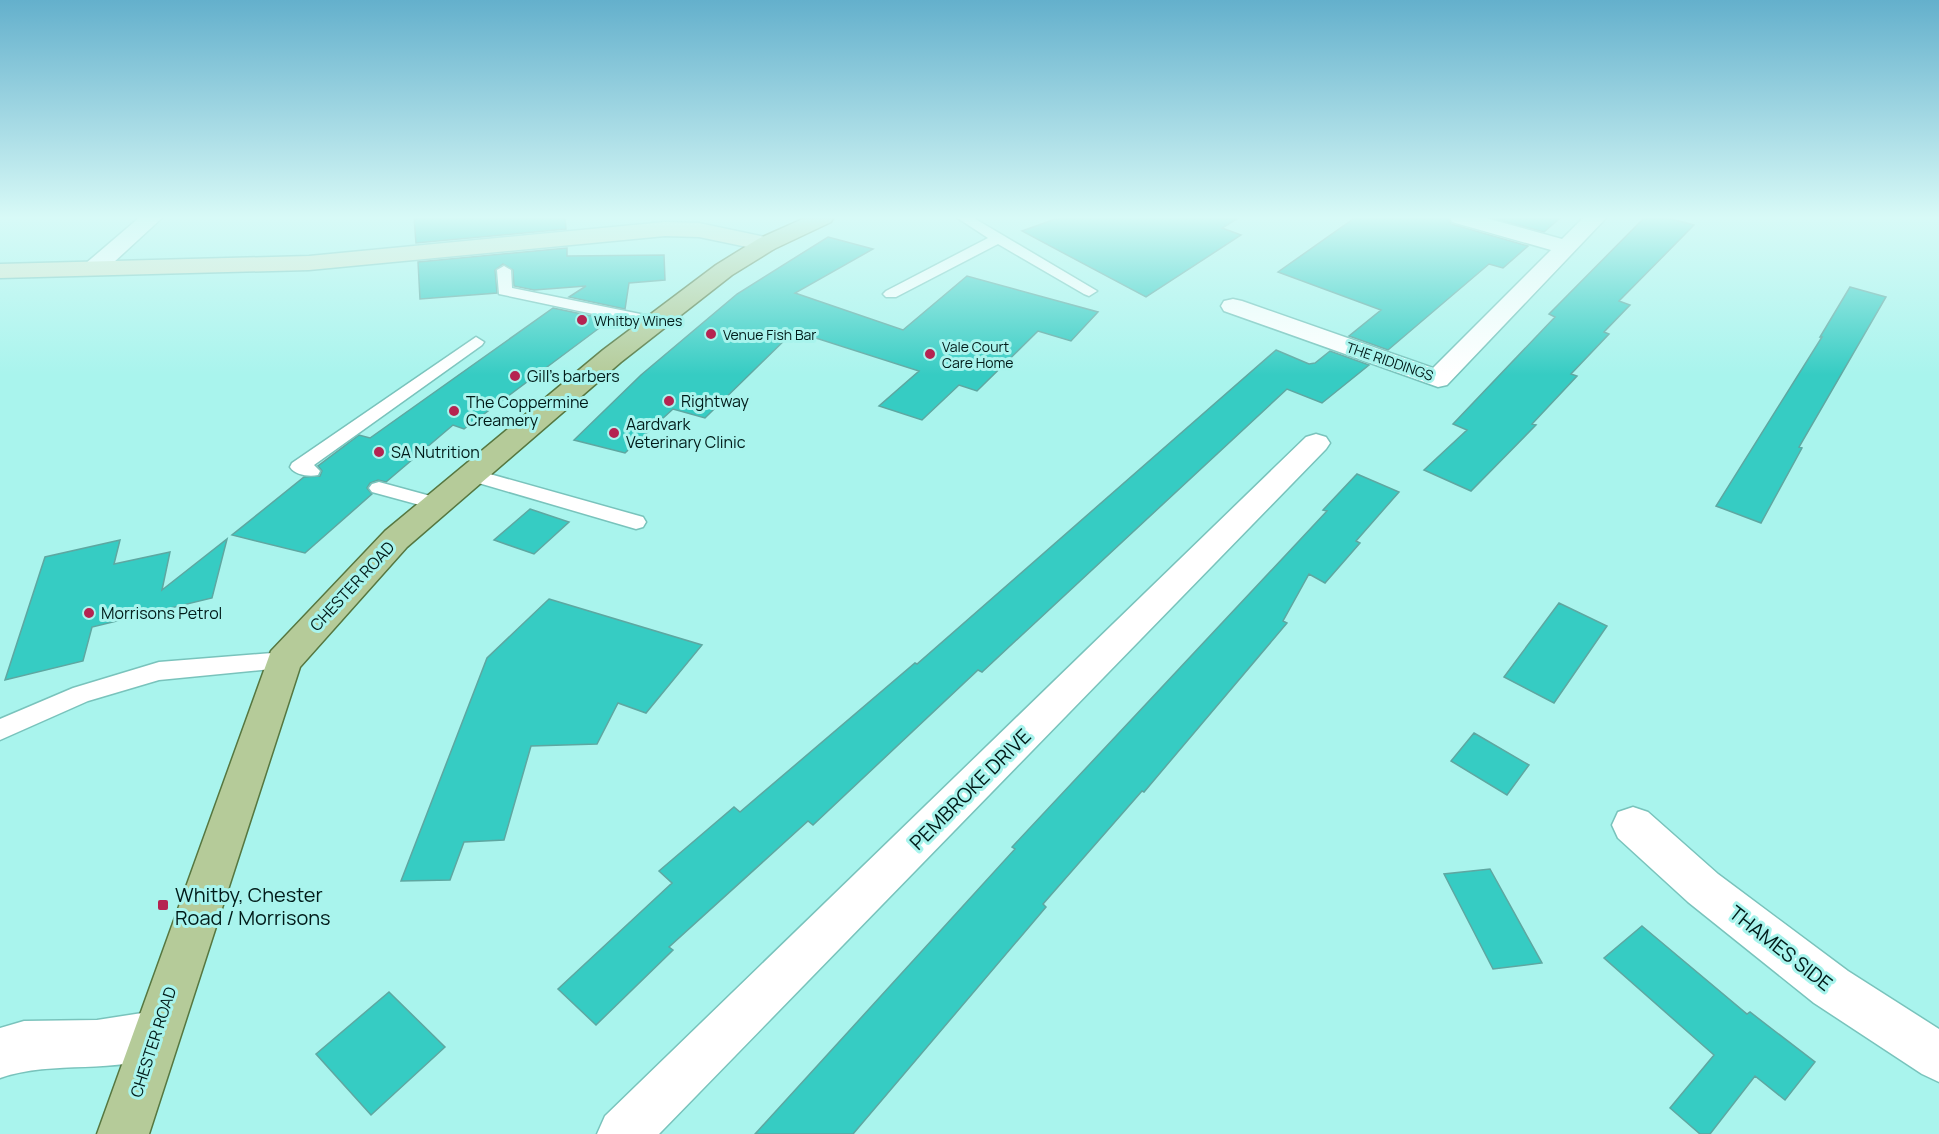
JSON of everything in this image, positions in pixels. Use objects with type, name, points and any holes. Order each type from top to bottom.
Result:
[{"type":"main road","name":"CHESTER ROAD","points":[[123,1134],[284,661],[396,539],[654,322],[724,270]]},
{"type":"street","points":[[0,271],[50,270]]},
{"type":"street","name":"THE RIDDINGS","points":[[1233,306],[1438,379],[1542,270]]},
{"type":"street","points":[[1272,320],[1295,301]]},
{"type":"street","name":"PEMBROKE DRIVE","points":[[623,1134],[1316,444]]},
{"type":"street","name":"THAMES SIDE","points":[[1633,825],[1703,888],[1831,987],[1939,1057]]},
{"type":"street","points":[[0,1053],[24,1046],[97,1044],[155,1035]]},
{"type":"lane","points":[[504,270],[504,291],[654,322]]},
{"type":"lane","points":[[891,294],[937,270]]},
{"type":"lane","points":[[1053,270],[1089,291]]},
{"type":"lane","points":[[311,471],[298,467],[476,342]]},
{"type":"lane","points":[[472,475],[636,522]]},
{"type":"lane","points":[[379,488],[438,504]]},
{"type":"lane","points":[[0,730],[81,694],[159,671],[284,661]]},
{"type":"building","points":[[418,270],[495,270],[497,293],[420,299]]},
{"type":"building","points":[[513,270],[665,270],[665,280],[629,283],[625,309],[569,297],[586,286],[534,290],[514,286]]},
{"type":"building","points":[[775,270],[836,270],[795,293],[903,330],[967,276],[1098,312],[1071,341],[1038,331],[977,391],[959,385],[922,420],[879,406],[919,371],[794,331],[705,418],[673,409],[625,453],[574,440],[641,375],[737,294]]},
{"type":"building","points":[[1095,270],[1187,270],[1146,297]]},
{"type":"building","points":[[1281,270],[1482,270],[1388,350],[1349,336],[1381,310],[1278,272]]},
{"type":"building","points":[[1593,270],[1650,270],[1619,301],[1630,305],[1604,332],[1609,334],[1571,374],[1577,376],[1532,424],[1536,425],[1471,491],[1424,470],[1467,430],[1453,424],[1555,317],[1549,314]]},
{"type":"building","points":[[1850,287],[1886,297],[1799,447],[1802,448],[1761,523],[1716,506],[1822,337],[1820,337]]},
{"type":"building","points":[[553,308],[610,320],[464,429],[453,425],[386,482],[378,480],[370,483],[367,488],[372,494],[305,553],[232,535],[304,477],[320,476],[322,471],[318,466],[359,435],[370,438]]},
{"type":"building","points":[[1276,350],[1309,364],[1315,363],[1330,351],[1369,365],[1322,403],[1287,389],[982,672],[978,670],[813,825],[808,821],[669,947],[673,950],[596,1025],[558,989],[672,883],[659,871],[734,807],[740,812],[915,663],[917,664]]},
{"type":"building","points":[[1357,474],[1399,492],[1356,541],[1360,543],[1325,583],[1309,574],[1283,621],[1287,623],[1144,792],[1142,791],[1043,904],[1046,907],[853,1134],[755,1134],[1015,849],[1012,847],[1327,511],[1323,510]]},
{"type":"building","points":[[530,509],[569,522],[534,554],[494,540]]},
{"type":"building","name":"Morrisons Petrol","points":[[227,539],[212,598],[92,627],[83,661],[5,680],[45,557],[120,540],[114,564],[170,552],[162,590]]},
{"type":"building","points":[[549,599],[702,645],[646,713],[618,703],[597,744],[531,746],[504,840],[464,842],[450,880],[401,881],[487,658]]},
{"type":"building","points":[[1559,603],[1607,626],[1554,703],[1504,677]]},
{"type":"building","points":[[1474,733],[1529,765],[1507,795],[1451,761]]},
{"type":"building","points":[[1490,869],[1542,963],[1493,969],[1444,874]]},
{"type":"building","points":[[1642,926],[1747,1014],[1750,1012],[1815,1062],[1785,1100],[1755,1076],[1710,1134],[1700,1134],[1670,1108],[1714,1055],[1604,958]]},
{"type":"building","points":[[389,992],[445,1047],[371,1115],[316,1054]]},
{"type":"place","name":"Whitby Wines","points":[[582,320]]},
{"type":"place","name":"Venue Fish Bar","points":[[711,334]]},
{"type":"place","name":"Vale Court Care Home","points":[[930,354]]},
{"type":"place","name":"Gill's barbers","points":[[515,376]]},
{"type":"place","name":"Rightway","points":[[669,401]]},
{"type":"place","name":"The Coppermine Creamery","points":[[454,411]]},
{"type":"place","name":"Aardvark Veterinary Clinic","points":[[614,433]]},
{"type":"place","name":"SA Nutrition","points":[[379,452]]},
{"type":"place","name":"Morrisons Petrol","points":[[89,613]]},
{"type":"place","name":"Whitby, Chester Road / Morrisons","points":[[163,905]]}]
